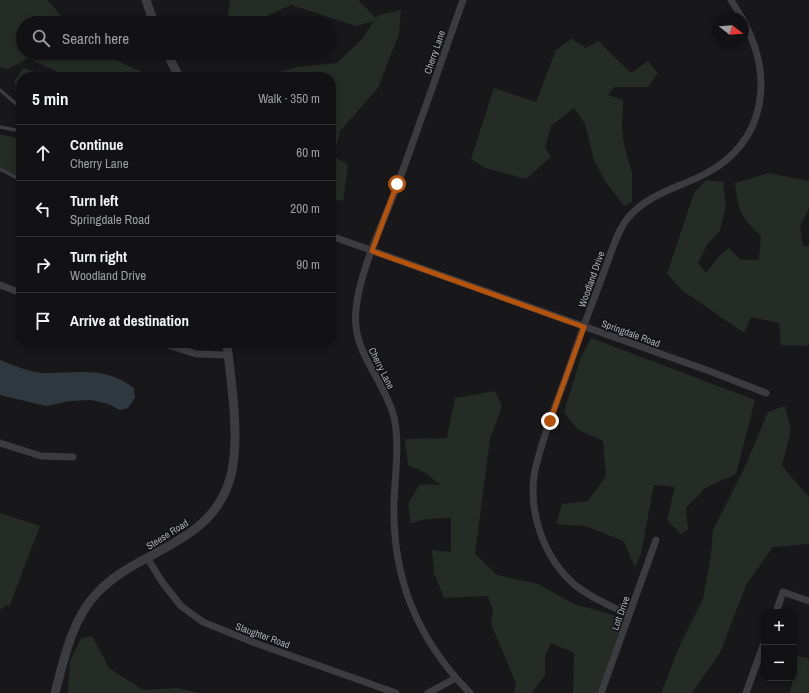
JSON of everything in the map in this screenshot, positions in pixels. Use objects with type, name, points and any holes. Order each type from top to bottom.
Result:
[{"type":"street","points":[[146,0],[152,16]]},
{"type":"street","name":"Cherry Lane","points":[[463,0],[372,251],[357,300],[356,327],[362,350],[388,402],[396,426],[397,448],[394,527],[398,560],[405,590],[418,620],[439,656],[470,693]]},
{"type":"street","name":"Woodland Drive","points":[[731,0],[739,12]]},
{"type":"street","name":"Woodland Drive","points":[[629,615],[583,591],[559,567],[544,543],[535,513],[533,485],[537,460],[615,243],[627,220],[643,204],[656,196],[706,173],[720,164],[734,152],[750,130],[758,111],[762,81],[757,52],[749,33]]},
{"type":"street","points":[[170,60],[176,72]]},
{"type":"street","name":"Springdale Road","points":[[336,238],[712,372],[766,393]]},
{"type":"street","points":[[0,285],[16,291]]},
{"type":"street","points":[[177,348],[196,354],[228,355]]},
{"type":"street","name":"Steese Road","points":[[55,693],[73,634],[89,602],[110,581],[188,535],[202,525],[213,512],[226,490],[232,470],[234,444],[227,348]]},
{"type":"street","points":[[0,443],[41,456],[73,457]]},
{"type":"street","name":"Lott Drive","points":[[601,693],[656,540]]},
{"type":"street","name":"Slaughter Road","points":[[148,559],[162,582],[181,606],[203,622],[255,643],[396,693]]},
{"type":"street","points":[[777,609],[783,592],[809,601]]},
{"type":"street","points":[[746,693],[763,645]]},
{"type":"street","points":[[428,693],[456,678]]},
{"type":"lane","points":[[0,90],[16,104]]},
{"type":"lane","points":[[0,127],[16,130]]},
{"type":"lane","points":[[0,169],[16,177]]},
{"type":"shaded area","points":[[0,0],[47,0],[62,16],[16,16],[16,60],[24,60],[8,69],[0,67]]},
{"type":"shaded area","points":[[230,0],[358,0],[376,18],[379,15],[401,10],[399,34],[378,88],[340,131],[336,148],[336,72],[278,72],[298,67],[337,63],[363,38],[374,21],[356,26],[336,20],[336,16],[325,16],[291,5],[268,16],[228,16]]},
{"type":"shaded area","points":[[571,39],[586,48],[598,41],[631,73],[648,61],[658,73],[648,87],[614,87],[608,95],[623,100],[622,127],[624,145],[632,173],[632,201],[624,206],[605,181],[594,160],[585,124],[574,108],[551,126],[545,147],[551,157],[526,179],[485,168],[471,159],[494,88],[536,102],[556,50]]},
{"type":"shaded area","points":[[32,60],[115,60],[142,72],[58,72]]},
{"type":"shaded area","points":[[23,68],[35,72],[20,72]]},
{"type":"shaded area","points":[[0,134],[16,138],[16,178],[0,171]]},
{"type":"shaded area","points":[[336,157],[348,165],[343,201],[336,200]]},
{"type":"shaded area","points":[[769,173],[809,181],[809,208],[800,227],[803,246],[809,246],[809,343],[807,346],[781,345],[779,323],[751,317],[744,333],[683,291],[667,274],[694,193],[706,180],[723,182],[726,206],[720,230],[707,245],[698,263],[706,273],[719,256],[729,248],[741,260],[759,260],[761,236],[749,224],[739,207],[735,183]]},
{"type":"shaded area","points":[[591,338],[755,400],[736,474],[705,488],[686,508],[688,529],[681,534],[667,520],[675,487],[654,485],[641,553],[635,568],[624,541],[585,526],[556,524],[562,504],[588,501],[606,476],[603,441],[577,429],[564,412],[580,360]]},
{"type":"shaded area","points":[[0,360],[21,368],[42,373],[90,372],[112,376],[134,388],[135,398],[128,408],[120,410],[108,404],[91,400],[70,401],[46,406],[0,395]]},
{"type":"shaded area","points":[[495,391],[502,406],[490,439],[475,554],[497,575],[538,584],[574,604],[624,618],[597,693],[573,693],[574,653],[551,643],[545,656],[545,675],[532,693],[514,693],[516,683],[491,624],[493,610],[488,596],[444,598],[434,573],[432,550],[451,552],[451,518],[427,519],[411,523],[408,504],[420,484],[440,485],[426,473],[408,465],[405,439],[447,438],[455,398]]},
{"type":"shaded area","points":[[785,406],[791,429],[782,466],[809,497],[809,544],[773,547],[746,585],[720,653],[692,693],[661,693],[680,645],[703,599],[711,555],[713,530],[743,471],[768,412]]},
{"type":"shaded area","points":[[0,513],[40,526],[9,607],[6,605],[0,610]]},
{"type":"shaded area","points":[[92,636],[109,668],[143,690],[177,688],[198,693],[68,693],[70,661],[81,638]]},
{"type":"shaded area","points":[[797,656],[809,659],[809,693],[790,693],[792,681],[797,681]]},
{"type":"route","points":[[397,184],[372,251],[584,327],[550,421]]}]
